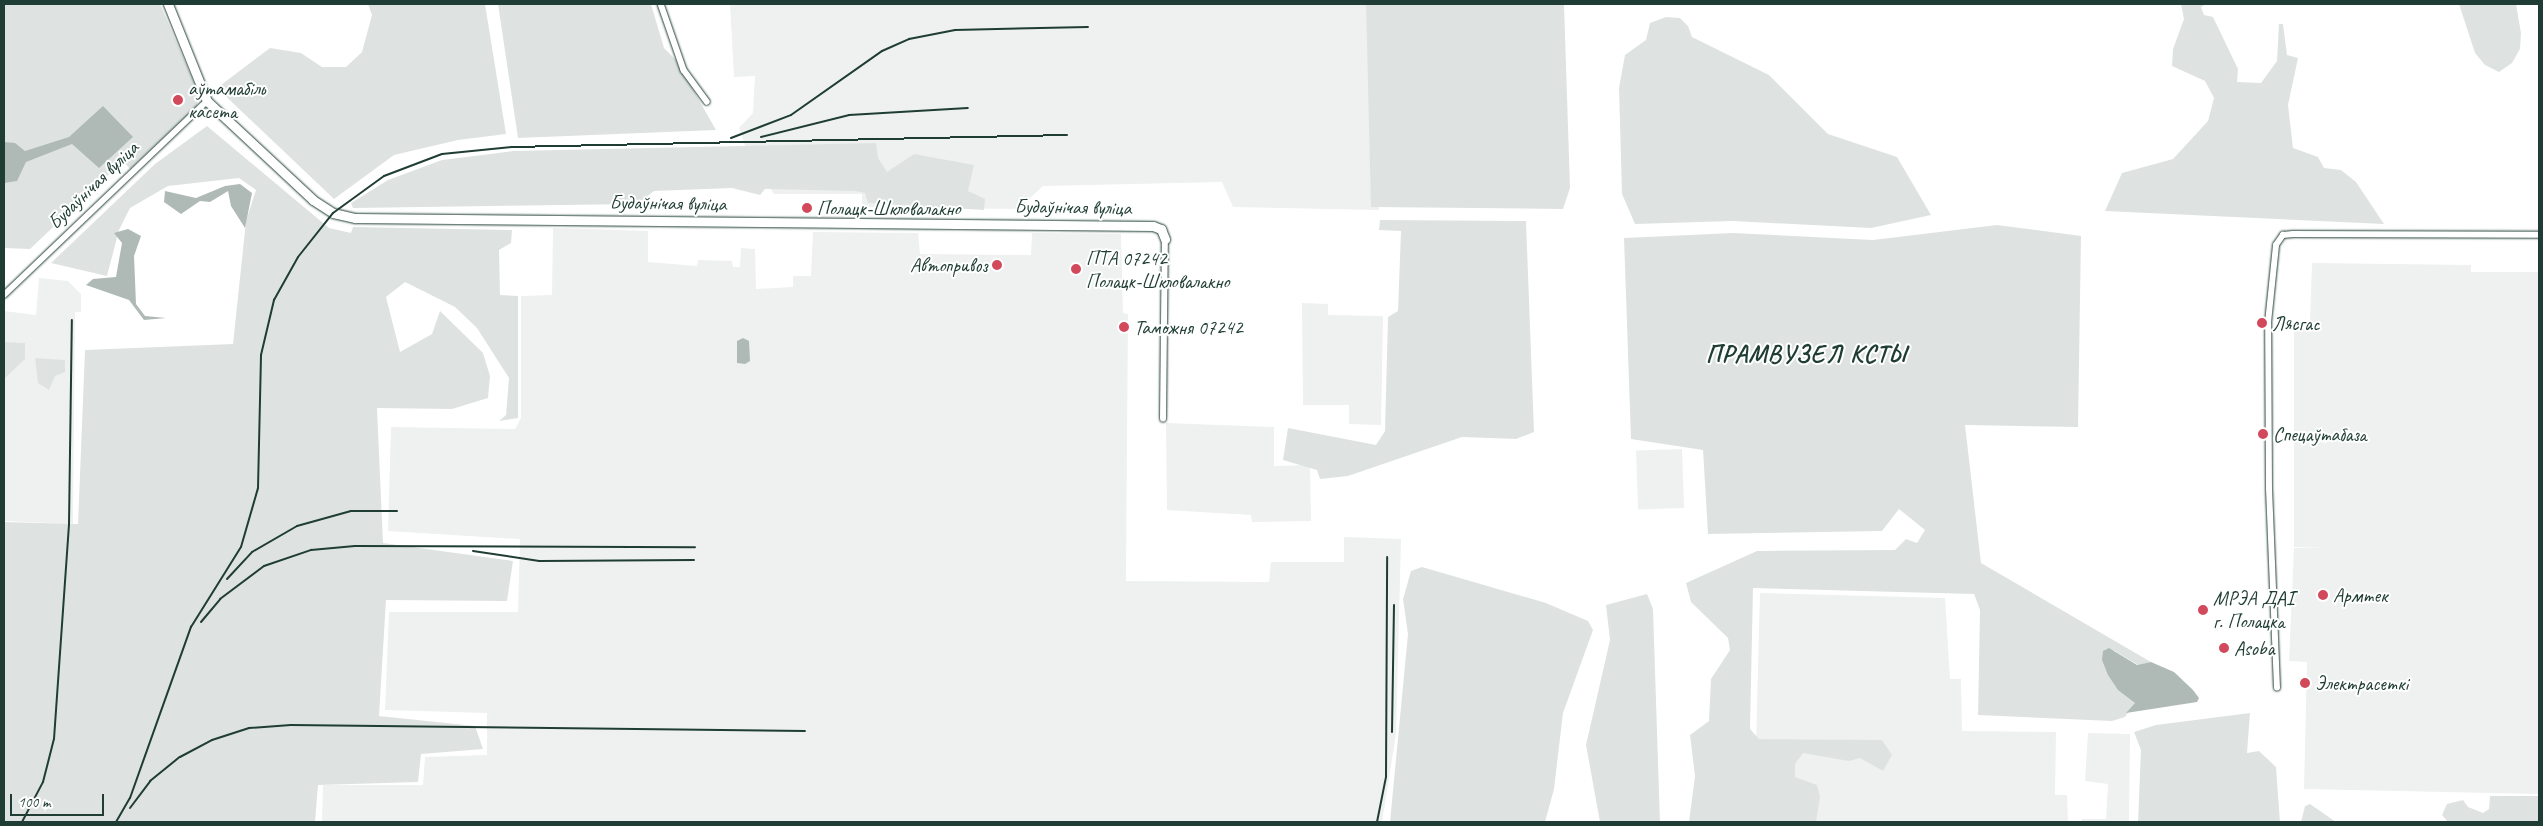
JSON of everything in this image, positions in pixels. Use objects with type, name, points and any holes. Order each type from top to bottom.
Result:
[{"type":"street","name":"Будаўнічая вуліца","points":[[168,4],[207,101],[313,200],[333,213],[355,218],[1153,226],[1161,229],[1164,239]]},
{"type":"street","points":[[661,4],[684,70],[708,102]]},
{"type":"street","name":"Будаўнічая вуліца","points":[[4,295],[207,101]]},
{"type":"street","points":[[2277,688],[2270,566],[2268,323],[2274,254],[2283,235],[2539,235]]},
{"type":"street","points":[[1163,419],[1164,239]]},
{"type":"shaded area","points":[[4,4],[160,4],[198,92],[197,106],[130,169],[123,161],[30,249],[4,248]]},
{"type":"shaded area","points":[[368,4],[485,4],[506,134],[458,140],[394,155],[334,199],[217,88],[270,48],[301,53],[322,67],[346,67],[362,52],[372,15]]},
{"type":"shaded area","points":[[498,4],[651,4],[664,48],[676,60],[716,130],[518,138]]},
{"type":"shaded area","points":[[730,4],[1373,4],[1379,210],[1233,207],[1222,182],[1043,186],[1018,209],[862,207],[862,194],[774,194],[748,154],[739,128],[753,113],[755,76],[734,77]]},
{"type":"shaded area","points":[[1366,4],[1564,4],[1570,188],[1563,209],[1371,207]]},
{"type":"shaded area","points":[[2181,4],[2206,4],[2201,7],[2204,15],[2213,17],[2238,69],[2237,82],[2261,83],[2277,61],[2279,24],[2283,24],[2287,55],[2298,58],[2288,105],[2293,148],[2318,157],[2324,168],[2341,170],[2356,182],[2384,224],[2105,211],[2122,173],[2173,159],[2208,121],[2214,98],[2205,81],[2172,66],[2173,49],[2184,19]]},
{"type":"shaded area","points":[[2459,4],[2516,4],[2521,33],[2520,49],[2512,63],[2499,72],[2485,65],[2475,53]]},
{"type":"shaded area","points":[[1666,17],[1680,18],[1688,26],[1692,37],[1769,75],[1828,134],[1897,157],[1931,215],[1871,228],[1733,221],[1635,224],[1622,194],[1619,88],[1625,55],[1646,40],[1650,23]]},
{"type":"shaded area","points":[[103,106],[133,137],[99,168],[72,144],[26,162],[17,181],[4,183],[4,142],[15,143],[25,151],[69,137]]},
{"type":"shaded area","points":[[207,126],[329,228],[351,233],[353,227],[512,230],[511,243],[499,250],[500,295],[518,296],[518,418],[499,421],[506,415],[509,378],[477,328],[455,307],[405,282],[386,297],[400,352],[432,334],[440,311],[483,353],[490,376],[488,398],[452,409],[377,408],[383,543],[513,561],[507,601],[386,600],[379,716],[475,726],[483,749],[421,754],[418,782],[318,785],[315,822],[4,822],[4,522],[78,524],[85,350],[233,344],[246,221],[256,190],[239,178],[168,186],[130,208],[119,230],[107,276],[51,263],[155,164]]},
{"type":"shaded area","points":[[876,143],[878,158],[887,172],[914,154],[974,165],[968,191],[985,199],[984,210],[868,203],[865,193],[855,191],[765,189],[760,195],[732,188],[654,191],[637,204],[353,208],[351,203],[388,180],[442,160],[513,151]]},
{"type":"shaded area","points":[[240,184],[252,193],[245,228],[231,206],[228,191],[210,202],[200,201],[181,214],[164,202],[165,191],[196,198],[225,186]]},
{"type":"shaded area","points":[[1380,220],[1526,221],[1534,432],[1516,439],[1462,437],[1348,476],[1320,479],[1317,470],[1283,460],[1288,428],[1376,445],[1385,431],[1388,317],[1398,311],[1401,231],[1379,230]]},
{"type":"shaded area","points":[[1997,225],[2081,236],[2078,427],[1965,425],[1981,563],[2151,662],[2138,665],[2113,650],[2129,697],[2135,703],[2125,717],[2112,721],[1978,715],[1980,610],[1974,594],[1753,588],[1750,729],[1759,739],[1882,740],[1892,755],[1883,771],[1860,758],[1849,761],[1803,753],[1795,764],[1795,777],[1817,785],[1820,797],[1816,822],[1689,822],[1695,776],[1690,735],[1709,721],[1711,679],[1730,650],[1728,638],[1691,602],[1686,583],[1757,551],[1895,550],[1906,539],[1917,543],[1925,530],[1899,509],[1882,531],[1708,534],[1703,450],[1631,439],[1624,238],[1733,233],[1873,240]]},
{"type":"shaded area","points":[[553,228],[648,231],[648,262],[697,266],[698,260],[732,261],[733,267],[740,267],[741,248],[755,249],[756,289],[793,287],[793,276],[811,276],[813,232],[918,233],[920,254],[1031,255],[1032,233],[1121,234],[1123,313],[1128,314],[1126,581],[1269,582],[1271,562],[1344,562],[1344,537],[1401,539],[1396,734],[1382,822],[322,822],[323,785],[423,785],[425,757],[487,755],[487,713],[385,710],[389,612],[518,612],[520,539],[388,531],[391,427],[515,429],[521,418],[521,296],[552,295]]},
{"type":"shaded area","points":[[128,229],[141,236],[134,256],[136,304],[145,316],[166,318],[144,320],[129,300],[86,285],[93,279],[116,277],[122,243],[114,233]]},
{"type":"shaded area","points":[[2312,263],[2471,265],[2471,272],[2539,272],[2539,794],[2304,789],[2307,662],[2289,661],[2294,548],[2325,548],[2294,547],[2294,322],[2310,321]]},
{"type":"shaded area","points":[[39,278],[68,281],[81,294],[81,312],[75,312],[73,524],[4,521],[4,311],[36,315]]},
{"type":"shaded area","points":[[1302,303],[1328,304],[1328,315],[1383,316],[1381,425],[1349,424],[1349,405],[1303,405]]},
{"type":"shaded area","points":[[743,338],[749,341],[750,361],[745,364],[737,363],[737,341]]},
{"type":"shaded area","points":[[4,342],[25,343],[25,359],[4,379]]},
{"type":"shaded area","points":[[35,358],[65,360],[65,372],[55,376],[49,390],[38,383]]},
{"type":"shaded area","points":[[1166,423],[1274,427],[1274,466],[1310,465],[1311,521],[1252,522],[1251,515],[1167,510]]},
{"type":"shaded area","points":[[1682,449],[1684,508],[1638,510],[1636,451]]},
{"type":"shaded area","points":[[1422,567],[1546,603],[1588,621],[1593,630],[1563,713],[1554,789],[1545,822],[1390,822],[1408,634],[1403,599],[1411,571]]},
{"type":"shaded area","points":[[1760,593],[1945,598],[1950,679],[1961,679],[1962,731],[2056,732],[2055,795],[2067,795],[2068,822],[1754,822]]},
{"type":"shaded area","points":[[1647,594],[1653,609],[1660,822],[1600,822],[1586,745],[1610,640],[1606,605]]},
{"type":"shaded area","points":[[2109,648],[2137,665],[2151,662],[2174,672],[2193,690],[2199,698],[2197,702],[2126,713],[2135,703],[2118,690],[2108,675],[2102,660],[2103,651]]},
{"type":"shaded area","points":[[2250,713],[2247,753],[2259,751],[2276,767],[2280,822],[2138,822],[2141,750],[2134,732],[2156,725]]},
{"type":"shaded area","points":[[2088,733],[2130,734],[2129,822],[2082,822],[2082,819],[2106,819],[2108,784],[2085,781]]},
{"type":"shaded area","points":[[2490,796],[2539,796],[2539,822],[2448,822],[2442,815],[2447,804],[2463,800],[2468,807],[2483,813],[2489,809]]},
{"type":"shaded area","points":[[2310,804],[2336,822],[2301,822],[2305,806]]},
{"type":"railway","points":[[731,138],[791,115],[882,51],[909,39],[955,30],[1088,27]]},
{"type":"railway","points":[[761,137],[849,115],[968,108]]},
{"type":"railway","points":[[116,822],[130,798],[191,627],[241,547],[258,488],[261,355],[274,300],[298,257],[333,213],[384,176],[442,154],[512,147],[1067,135]]},
{"type":"railway","points":[[22,822],[43,782],[54,739],[69,524],[72,320]]},
{"type":"railway","points":[[227,579],[252,552],[297,526],[351,511],[397,511]]},
{"type":"railway","points":[[201,622],[220,599],[264,566],[311,550],[355,546],[695,547]]},
{"type":"railway","points":[[473,551],[539,561],[694,560]]},
{"type":"railway","points":[[1377,822],[1386,777],[1387,557]]},
{"type":"railway","points":[[1392,732],[1394,605]]},
{"type":"railway","points":[[130,808],[150,781],[180,757],[212,740],[249,728],[291,725],[805,731]]},
{"type":"place","name":"аўтамабіль касета","points":[[178,100]]},
{"type":"place","name":"Полацк-Шкловалакно","points":[[807,208]]},
{"type":"place","name":"Автопривоз","points":[[997,265]]},
{"type":"place","name":"ПТА 07242 Полацк-Шкловалакно","points":[[1076,269]]},
{"type":"place","name":"Лясгас","points":[[2262,323]]},
{"type":"place","name":"Таможня 07242","points":[[1124,327]]},
{"type":"place","name":"Спецаўтабаза","points":[[2263,434]]},
{"type":"place","name":"Армтек","points":[[2323,595]]},
{"type":"place","name":"МРЭА ДАІ г. Полацка","points":[[2203,610]]},
{"type":"place","name":"Asoba","points":[[2224,648]]},
{"type":"place","name":"Электрасеткі","points":[[2305,683]]},
{"type":"district","name":"ПРАМВУЗЕЛ КСТЫ","points":[[1806,354]]}]
